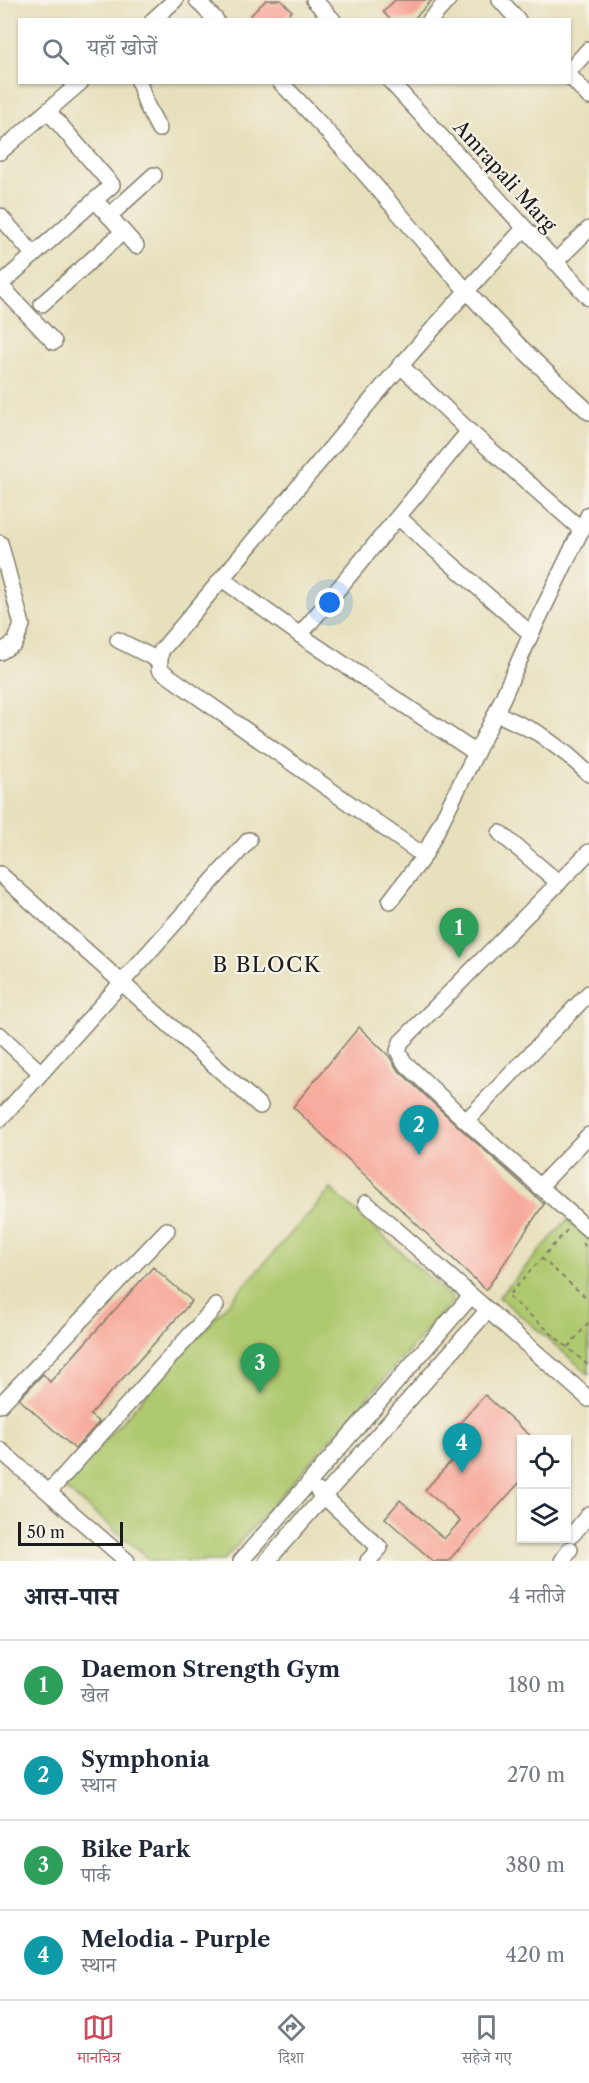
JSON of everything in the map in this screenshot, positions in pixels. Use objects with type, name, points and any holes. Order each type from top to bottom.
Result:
[{"type":"street","points":[[155,18],[175,0]]},
{"type":"street","points":[[197,0],[214,18]]},
{"type":"street","points":[[314,0],[331,18]]},
{"type":"street","points":[[432,18],[448,0]]},
{"type":"street","points":[[500,0],[516,18]]},
{"type":"street","points":[[571,69],[589,49]]},
{"type":"street","points":[[571,77],[589,97]]},
{"type":"street","points":[[0,152],[79,84]]},
{"type":"street","points":[[140,84],[146,104],[159,129]]},
{"type":"street","points":[[284,84],[375,184],[466,290],[540,368],[589,412]]},
{"type":"street","name":"Amrapali Marg","points":[[393,84],[589,298]]},
{"type":"street","points":[[48,111],[112,185],[0,285],[54,342]]},
{"type":"street","points":[[109,216],[154,175]]},
{"type":"street","points":[[95,200],[136,246]]},
{"type":"street","points":[[0,216],[34,255]]},
{"type":"street","points":[[424,856],[159,669],[158,660],[161,651],[400,365],[524,229]]},
{"type":"street","points":[[555,262],[589,229]]},
{"type":"street","points":[[42,304],[123,232]]},
{"type":"street","points":[[400,365],[469,431],[582,530]]},
{"type":"street","points":[[300,635],[469,431]]},
{"type":"street","points":[[390,901],[424,856],[496,713],[589,514]]},
{"type":"street","points":[[398,517],[531,634]]},
{"type":"street","points":[[0,543],[22,625],[15,642],[0,652]]},
{"type":"street","points":[[222,579],[300,635],[476,753]]},
{"type":"street","points":[[118,640],[158,660]]},
{"type":"street","points":[[496,713],[538,733],[589,774]]},
{"type":"street","points":[[500,833],[559,883]]},
{"type":"street","points":[[0,1119],[249,840]]},
{"type":"street","points":[[589,852],[401,1042],[398,1051],[404,1062],[466,1121],[589,1230]]},
{"type":"street","points":[[0,874],[260,1106]]},
{"type":"street","points":[[466,1121],[589,993]]},
{"type":"street","points":[[0,1035],[41,1073]]},
{"type":"street","points":[[539,1187],[589,1136]]},
{"type":"street","points":[[366,1203],[589,1399]]},
{"type":"street","points":[[0,1405],[167,1230]]},
{"type":"street","points":[[241,1561],[471,1296]]},
{"type":"street","points":[[49,1492],[216,1306]]},
{"type":"street","points":[[267,1561],[488,1310]]},
{"type":"street","points":[[0,1450],[127,1561]]},
{"type":"street","points":[[309,1483],[380,1548],[368,1561]]},
{"type":"street","points":[[568,1548],[589,1514]]},
{"type":"path","points":[[567,1229],[508,1296],[589,1366]]},
{"type":"path","points":[[542,1258],[589,1300]]},
{"type":"path","points":[[568,1347],[589,1322]]},
{"type":"green space","points":[[331,1189],[454,1300],[223,1561],[152,1561],[63,1487]]},
{"type":"green space","points":[[567,1220],[589,1239],[589,1374],[499,1297]]},
{"type":"building","points":[[266,0],[281,0],[292,11],[285,18],[248,18]]},
{"type":"building","points":[[395,0],[432,0],[415,18],[389,18],[383,12]]},
{"type":"building","points":[[359,1027],[389,1056],[397,1069],[544,1204],[486,1290],[293,1107]]},
{"type":"building","points":[[153,1267],[192,1301],[90,1415],[99,1422],[75,1449],[19,1399],[43,1374],[50,1382]]},
{"type":"building","points":[[485,1395],[529,1435],[517,1435],[517,1485],[448,1561],[433,1561],[385,1518],[400,1500],[444,1539],[460,1521],[425,1490],[473,1437],[459,1424]]},
{"type":"place","name":"Daemon Strength Gym","points":[[459,958]]},
{"type":"place","name":"Symphonia","points":[[419,1155]]},
{"type":"place","name":"Bike Park","points":[[260,1393]]},
{"type":"place","name":"Melodia - Purple","points":[[462,1473]]},
{"type":"district","name":"B BLOCK","points":[[267,965]]}]
